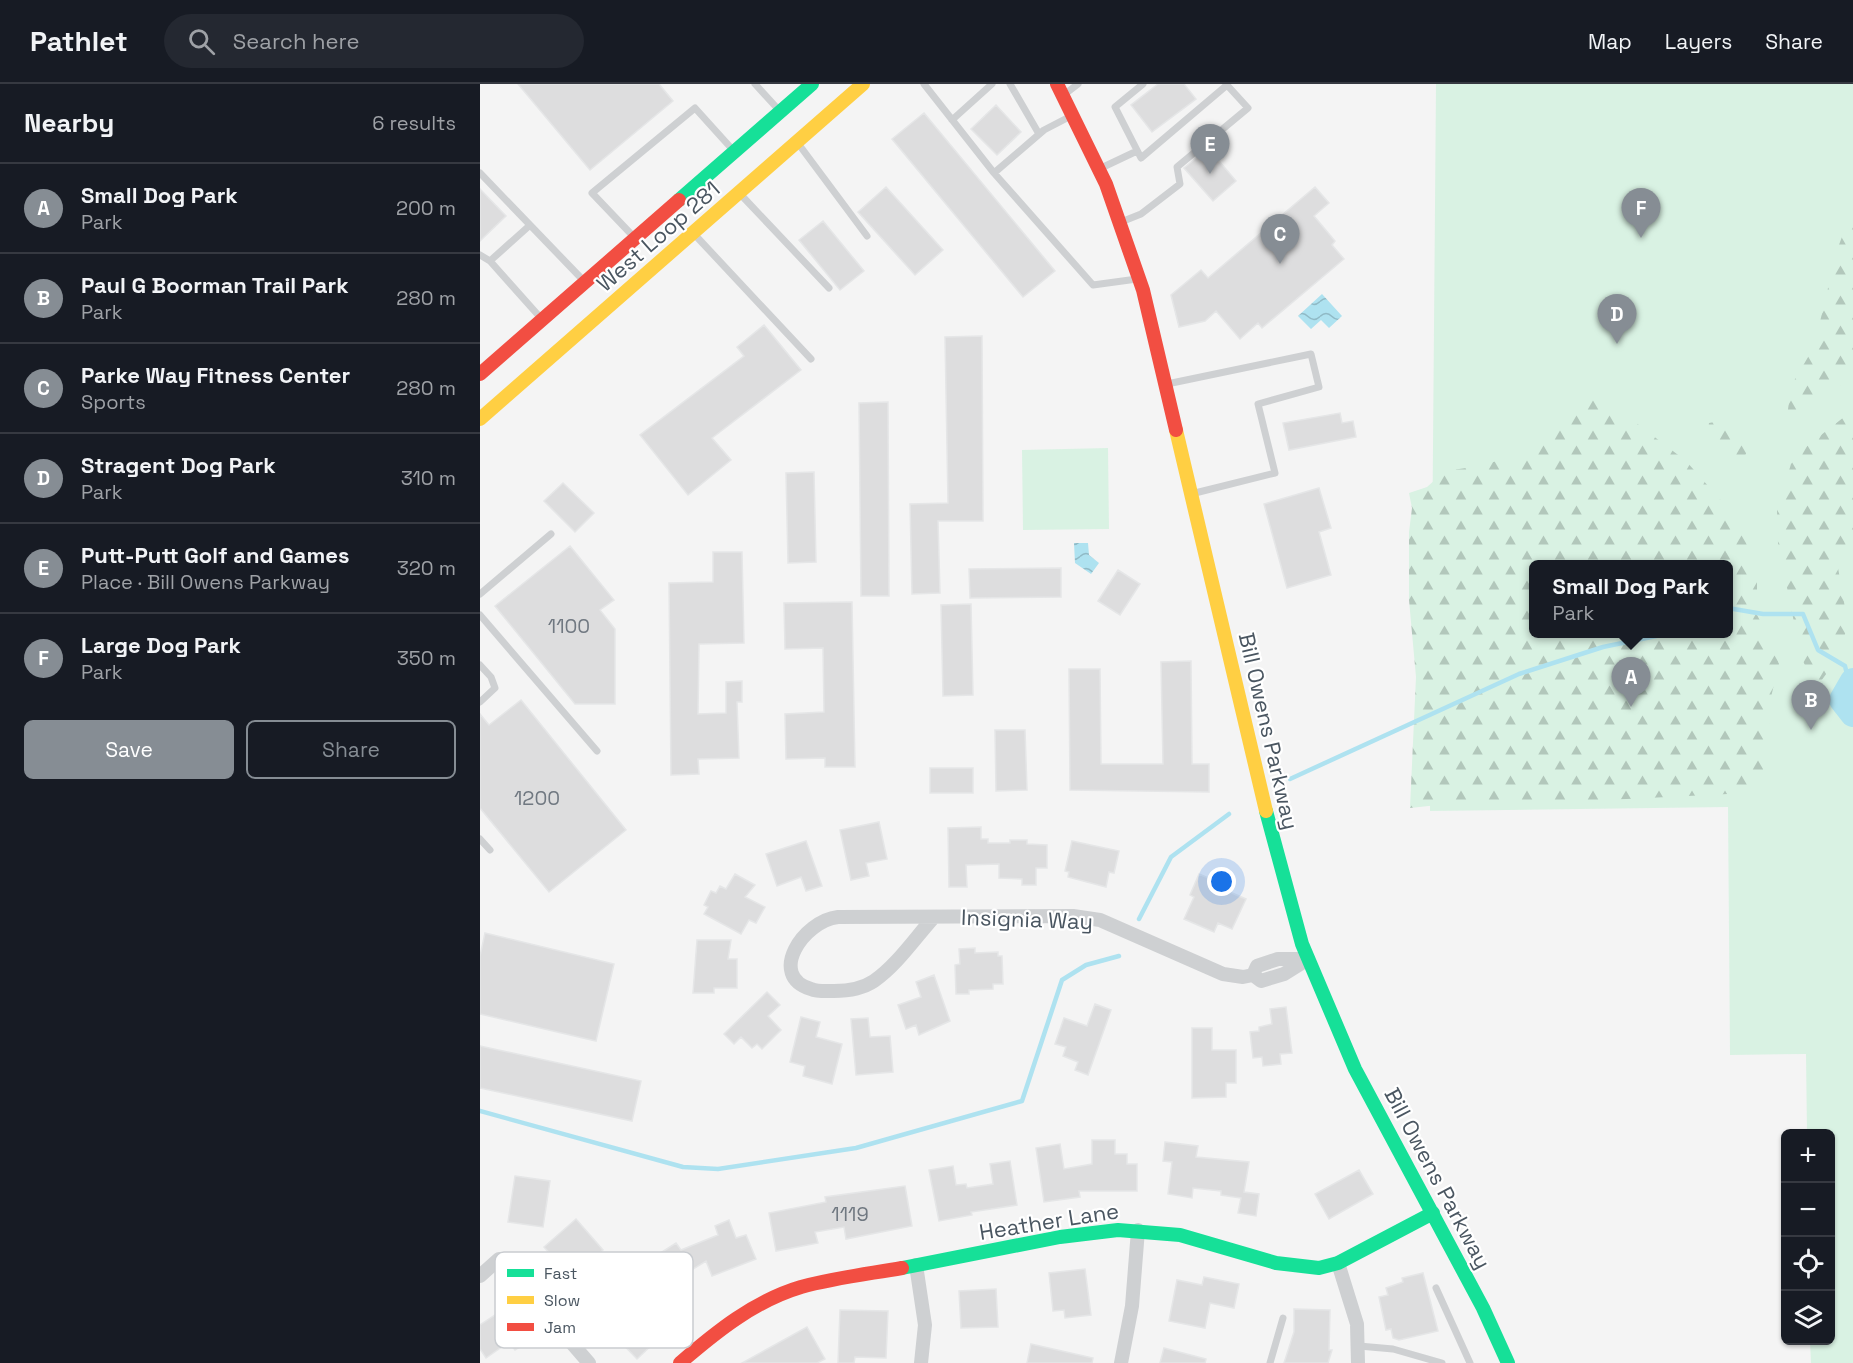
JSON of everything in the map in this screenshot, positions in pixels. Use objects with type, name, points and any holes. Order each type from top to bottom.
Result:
[{"type":"main road","name":"West Loop 281","points":[[480,374],[736,153],[812,84]]},
{"type":"main road","name":"West Loop 281","points":[[480,419],[863,84]]},
{"type":"main road","name":"Bill Owens Parkway","points":[[1060,90],[1099,169],[1121,222],[1140,279],[1261,794],[1288,900],[1308,959],[1355,1069],[1483,1308],[1508,1363]]},
{"type":"main road","name":"Heather Lane","points":[[680,1363],[731,1320],[777,1295],[802,1287],[1060,1237],[1138,1230],[1180,1235],[1296,1267],[1319,1268],[1338,1263],[1433,1213]]},
{"type":"street","name":"Insignia Way","points":[[934,917],[884,972],[860,988],[844,991],[811,990],[801,983],[793,971],[790,960],[808,931],[821,920],[838,917],[934,917],[1083,917],[1100,920],[1223,974],[1243,977],[1253,975],[1257,966],[1278,959],[1308,959]]},
{"type":"street","points":[[1121,1363],[1133,1298],[1138,1230]]},
{"type":"street","points":[[480,1276],[495,1263]]},
{"type":"street","points":[[1338,1263],[1351,1299],[1359,1346],[1358,1363]]},
{"type":"street","points":[[916,1265],[925,1325],[921,1363]]},
{"type":"street","points":[[576,1348],[589,1363]]},
{"type":"lane","points":[[755,84],[780,113]]},
{"type":"lane","points":[[924,84],[994,173],[1093,285],[1140,279]]},
{"type":"lane","points":[[952,120],[992,84]]},
{"type":"lane","points":[[1010,84],[1039,134]]},
{"type":"lane","points":[[1060,90],[1078,84]]},
{"type":"lane","points":[[1121,222],[1141,214],[1180,184],[1177,167],[1248,108],[1226,84],[1141,158],[1115,107],[1143,84]]},
{"type":"lane","points":[[636,239],[592,194],[695,108],[736,153]]},
{"type":"lane","points":[[994,173],[1039,134],[1072,115]]},
{"type":"lane","points":[[797,142],[867,236]]},
{"type":"lane","points":[[1099,169],[1137,151]]},
{"type":"lane","points":[[480,173],[586,283]]},
{"type":"lane","points":[[739,192],[829,288]]},
{"type":"lane","points":[[490,261],[529,226]]},
{"type":"lane","points":[[693,233],[811,359]]},
{"type":"lane","points":[[480,255],[490,261],[542,320]]},
{"type":"lane","points":[[1166,384],[1311,354],[1319,387],[1258,404],[1275,473],[1191,494]]},
{"type":"lane","points":[[480,594],[551,534]]},
{"type":"lane","points":[[480,615],[597,751]]},
{"type":"lane","points":[[480,665],[491,677],[495,688],[480,702]]},
{"type":"lane","points":[[480,839],[490,850]]},
{"type":"lane","points":[[1436,1288],[1468,1362]]},
{"type":"lane","points":[[1270,1363],[1283,1318]]},
{"type":"lane","points":[[1359,1346],[1382,1347],[1442,1363]]},
{"type":"green space","points":[[1436,84],[1853,84],[1853,1363],[1811,1363],[1810,1345],[1835,1345],[1835,1129],[1807,1129],[1806,1054],[1730,1055],[1728,807],[1430,811]]},
{"type":"green space","points":[[1853,208],[1853,376],[1786,425],[1791,386],[1814,347],[1837,250]]},
{"type":"green space","points":[[1591,400],[1602,401],[1631,419],[1686,461],[1732,513],[1744,534],[1757,580],[1757,615],[1772,643],[1779,664],[1771,697],[1766,766],[1748,793],[1526,804],[1466,802],[1410,808],[1416,677],[1409,600],[1409,532],[1412,508],[1409,493],[1427,487],[1445,471],[1480,466],[1536,449]]},
{"type":"green space","points":[[1853,410],[1853,534],[1837,562],[1848,625],[1837,659],[1816,688],[1801,657],[1778,543],[1777,510],[1791,464],[1807,446]]},
{"type":"green space","points":[[1731,419],[1749,446],[1743,461],[1736,460],[1717,450],[1708,431],[1709,423]]},
{"type":"green space","points":[[1108,448],[1109,529],[1023,530],[1022,450]]},
{"type":"water","points":[[1322,294],[1342,316],[1329,328],[1321,320],[1311,329],[1298,316]]},
{"type":"water","points":[[1074,543],[1088,543],[1089,555],[1099,563],[1091,574],[1075,563]]},
{"type":"building","points":[[518,84],[659,84],[673,101],[590,170]]},
{"type":"building","points":[[1158,84],[1184,84],[1196,99],[1152,132],[1131,105]]},
{"type":"building","points":[[996,105],[1021,132],[997,155],[971,129]]},
{"type":"building","points":[[924,113],[1055,271],[1023,297],[892,139]]},
{"type":"building","points":[[1208,148],[1236,181],[1213,201],[1184,168]]},
{"type":"building","points":[[886,187],[943,250],[915,275],[858,212]]},
{"type":"building","points":[[1315,187],[1329,203],[1314,216],[1335,241],[1332,245],[1344,259],[1262,328],[1258,323],[1240,339],[1216,311],[1205,321],[1179,327],[1171,295],[1201,270],[1208,278]]},
{"type":"building","points":[[480,189],[506,216],[480,241]]},
{"type":"building","points":[[823,221],[864,271],[840,290],[799,240]]},
{"type":"building","points":[[764,325],[801,370],[712,438],[731,460],[688,495],[640,435],[744,356],[737,347]]},
{"type":"building","points":[[982,336],[983,521],[938,521],[940,593],[912,594],[910,504],[948,503],[945,337]]},
{"type":"building","points":[[888,402],[889,596],[861,596],[859,403]]},
{"type":"building","points":[[1340,413],[1342,423],[1353,421],[1356,437],[1289,450],[1283,423]]},
{"type":"building","points":[[814,472],[816,562],[788,563],[786,473]]},
{"type":"building","points":[[563,483],[594,513],[575,532],[544,501]]},
{"type":"building","points":[[1319,488],[1331,528],[1319,532],[1331,575],[1287,588],[1264,504]]},
{"type":"building","points":[[570,546],[614,600],[600,610],[615,629],[615,704],[575,704],[495,606]]},
{"type":"building","points":[[713,552],[742,552],[744,643],[699,644],[698,714],[726,713],[726,682],[742,681],[742,702],[737,702],[739,758],[698,759],[699,774],[671,775],[669,583],[713,582]]},
{"type":"building","points":[[1061,568],[1061,597],[970,598],[969,569]]},
{"type":"building","points":[[1118,570],[1140,584],[1120,615],[1098,601]]},
{"type":"building","points":[[852,602],[855,767],[825,767],[825,758],[786,759],[785,714],[824,712],[823,648],[785,649],[784,603]]},
{"type":"building","points":[[971,604],[973,695],[943,696],[941,605]]},
{"type":"building","points":[[1191,661],[1192,764],[1209,764],[1209,792],[1070,790],[1069,669],[1100,669],[1101,764],[1163,764],[1161,662]]},
{"type":"building","points":[[521,700],[626,830],[549,892],[480,808],[480,714],[489,725]]},
{"type":"building","points":[[995,730],[1025,730],[1027,790],[996,791]]},
{"type":"building","points":[[930,768],[973,768],[973,793],[930,793]]},
{"type":"building","points":[[879,822],[887,859],[866,863],[869,876],[851,880],[840,830]]},
{"type":"building","points":[[981,827],[981,839],[988,839],[988,843],[1027,840],[1027,844],[1047,845],[1047,868],[1036,868],[1036,885],[1022,885],[1022,879],[999,878],[999,864],[966,865],[967,887],[949,887],[948,828]]},
{"type":"building","points":[[806,841],[822,886],[806,891],[801,877],[777,886],[766,854]]},
{"type":"building","points":[[1072,841],[1119,851],[1114,873],[1109,872],[1106,887],[1068,877],[1069,872],[1065,871]]},
{"type":"building","points":[[735,874],[755,885],[745,897],[765,907],[756,923],[749,920],[741,934],[704,914],[708,907],[704,905],[711,891],[716,893],[720,886],[726,889]]},
{"type":"building","points":[[1199,874],[1220,883],[1218,887],[1246,899],[1232,929],[1218,923],[1214,932],[1184,919],[1194,897],[1190,895]]},
{"type":"building","points":[[485,933],[614,964],[596,1041],[480,1014],[480,956]]},
{"type":"building","points":[[697,940],[731,940],[728,959],[737,959],[737,988],[714,988],[714,993],[693,993]]},
{"type":"building","points":[[975,948],[975,953],[998,952],[998,956],[1002,956],[1003,984],[993,984],[993,989],[969,990],[969,994],[956,994],[955,965],[960,964],[959,949]]},
{"type":"building","points":[[934,975],[950,1021],[919,1035],[916,1025],[906,1029],[898,1005],[921,997],[916,982]]},
{"type":"building","points":[[767,992],[780,1005],[768,1016],[781,1030],[762,1049],[757,1044],[752,1048],[741,1037],[734,1044],[724,1034]]},
{"type":"building","points":[[1095,1004],[1111,1010],[1088,1075],[1075,1070],[1078,1062],[1063,1056],[1066,1047],[1055,1044],[1064,1018],[1087,1026]]},
{"type":"building","points":[[1286,1007],[1292,1053],[1280,1054],[1281,1064],[1263,1066],[1262,1057],[1253,1058],[1250,1032],[1259,1031],[1259,1027],[1272,1024],[1270,1009]]},
{"type":"building","points":[[801,1017],[820,1022],[816,1037],[842,1044],[832,1084],[803,1076],[805,1066],[790,1062]]},
{"type":"building","points":[[868,1018],[870,1037],[890,1036],[893,1072],[856,1075],[851,1019]]},
{"type":"building","points":[[1192,1028],[1212,1028],[1212,1050],[1236,1050],[1236,1083],[1226,1083],[1226,1097],[1192,1098]]},
{"type":"building","points":[[480,1046],[641,1081],[632,1121],[480,1088]]},
{"type":"building","points":[[1092,1140],[1115,1140],[1115,1154],[1127,1154],[1127,1164],[1137,1164],[1137,1191],[1079,1191],[1080,1197],[1044,1202],[1036,1148],[1060,1144],[1064,1169],[1092,1164]]},
{"type":"building","points":[[1165,1142],[1198,1146],[1196,1157],[1249,1162],[1244,1192],[1259,1194],[1256,1216],[1238,1213],[1241,1198],[1221,1195],[1221,1191],[1193,1188],[1192,1198],[1168,1194],[1172,1162],[1163,1161]]},
{"type":"building","points":[[1010,1161],[1017,1205],[971,1212],[972,1215],[939,1221],[929,1170],[953,1166],[956,1185],[966,1184],[967,1188],[993,1184],[990,1164]]},
{"type":"building","points":[[1359,1170],[1373,1194],[1329,1219],[1315,1194]]},
{"type":"building","points":[[515,1176],[550,1181],[543,1227],[508,1222]]},
{"type":"building","points":[[905,1186],[912,1226],[846,1239],[844,1227],[815,1232],[818,1243],[776,1251],[769,1213],[826,1202],[825,1197]]},
{"type":"building","points":[[576,1219],[603,1250],[600,1252],[548,1252],[544,1247]]},
{"type":"building","points":[[729,1220],[736,1238],[746,1235],[756,1259],[712,1276],[706,1261],[693,1269],[693,1252],[662,1252],[676,1243],[681,1250],[718,1235],[715,1226]]},
{"type":"building","points":[[1085,1269],[1091,1315],[1065,1318],[1064,1310],[1053,1311],[1049,1273]]},
{"type":"building","points":[[1423,1273],[1438,1331],[1399,1340],[1393,1338],[1391,1329],[1386,1330],[1379,1297],[1388,1295],[1386,1288],[1403,1282],[1402,1278]]},
{"type":"building","points":[[1204,1277],[1239,1284],[1234,1308],[1210,1303],[1205,1328],[1169,1321],[1177,1280],[1202,1285]]},
{"type":"building","points":[[996,1289],[998,1327],[961,1328],[959,1291]]},
{"type":"building","points":[[1294,1309],[1330,1310],[1329,1350],[1332,1350],[1328,1363],[1284,1363],[1294,1332]]},
{"type":"building","points":[[840,1310],[888,1311],[886,1358],[855,1357],[854,1363],[838,1363]]},
{"type":"building","points":[[495,1315],[495,1348],[500,1348],[486,1358],[480,1349],[480,1325]]},
{"type":"building","points":[[807,1327],[825,1359],[817,1363],[742,1363]]},
{"type":"building","points":[[1031,1344],[1093,1358],[1092,1363],[1027,1363]]},
{"type":"building","points":[[626,1348],[649,1348],[637,1359]]},
{"type":"building","points":[[1164,1348],[1206,1359],[1205,1363],[1160,1363]]},
{"type":"waterway","points":[[1733,609],[1763,614],[1803,614],[1818,650],[1845,666],[1850,687]]},
{"type":"waterway","points":[[1290,779],[1519,674],[1603,647],[1647,638]]},
{"type":"waterway","points":[[1853,681],[1842,700],[1853,714]]},
{"type":"waterway","points":[[1139,919],[1171,857],[1229,814]]},
{"type":"waterway","points":[[480,1111],[683,1167],[718,1169],[856,1148],[1022,1101],[1062,980],[1086,965],[1119,956]]},
{"type":"traffic: fast","points":[[679,200],[812,84]]},
{"type":"traffic: fast","points":[[1266,811],[1302,944],[1355,1069],[1483,1308],[1508,1363]]},
{"type":"traffic: fast","points":[[902,1268],[1060,1237],[1118,1230],[1180,1235],[1276,1263],[1319,1268],[1338,1263],[1433,1213]]},
{"type":"traffic: slow","points":[[480,419],[863,84]]},
{"type":"traffic: slow","points":[[1176,430],[1266,811]]},
{"type":"traffic: jam","points":[[1057,84],[1106,184],[1143,290],[1176,430]]},
{"type":"traffic: jam","points":[[480,374],[679,200]]},
{"type":"traffic: jam","points":[[680,1363],[707,1340],[767,1300],[801,1287],[826,1281],[902,1268]]},
{"type":"place","name":"Putt-Putt Golf and Games","points":[[1210,174]]},
{"type":"place","name":"Large Dog Park","points":[[1641,238]]},
{"type":"place","name":"Parke Way Fitness Center","points":[[1280,264]]},
{"type":"place","name":"Stragent Dog Park","points":[[1617,344]]},
{"type":"place","name":"Small Dog Park","points":[[1631,707]]},
{"type":"place","name":"Paul G Boorman Trail Park","points":[[1811,730]]}]
